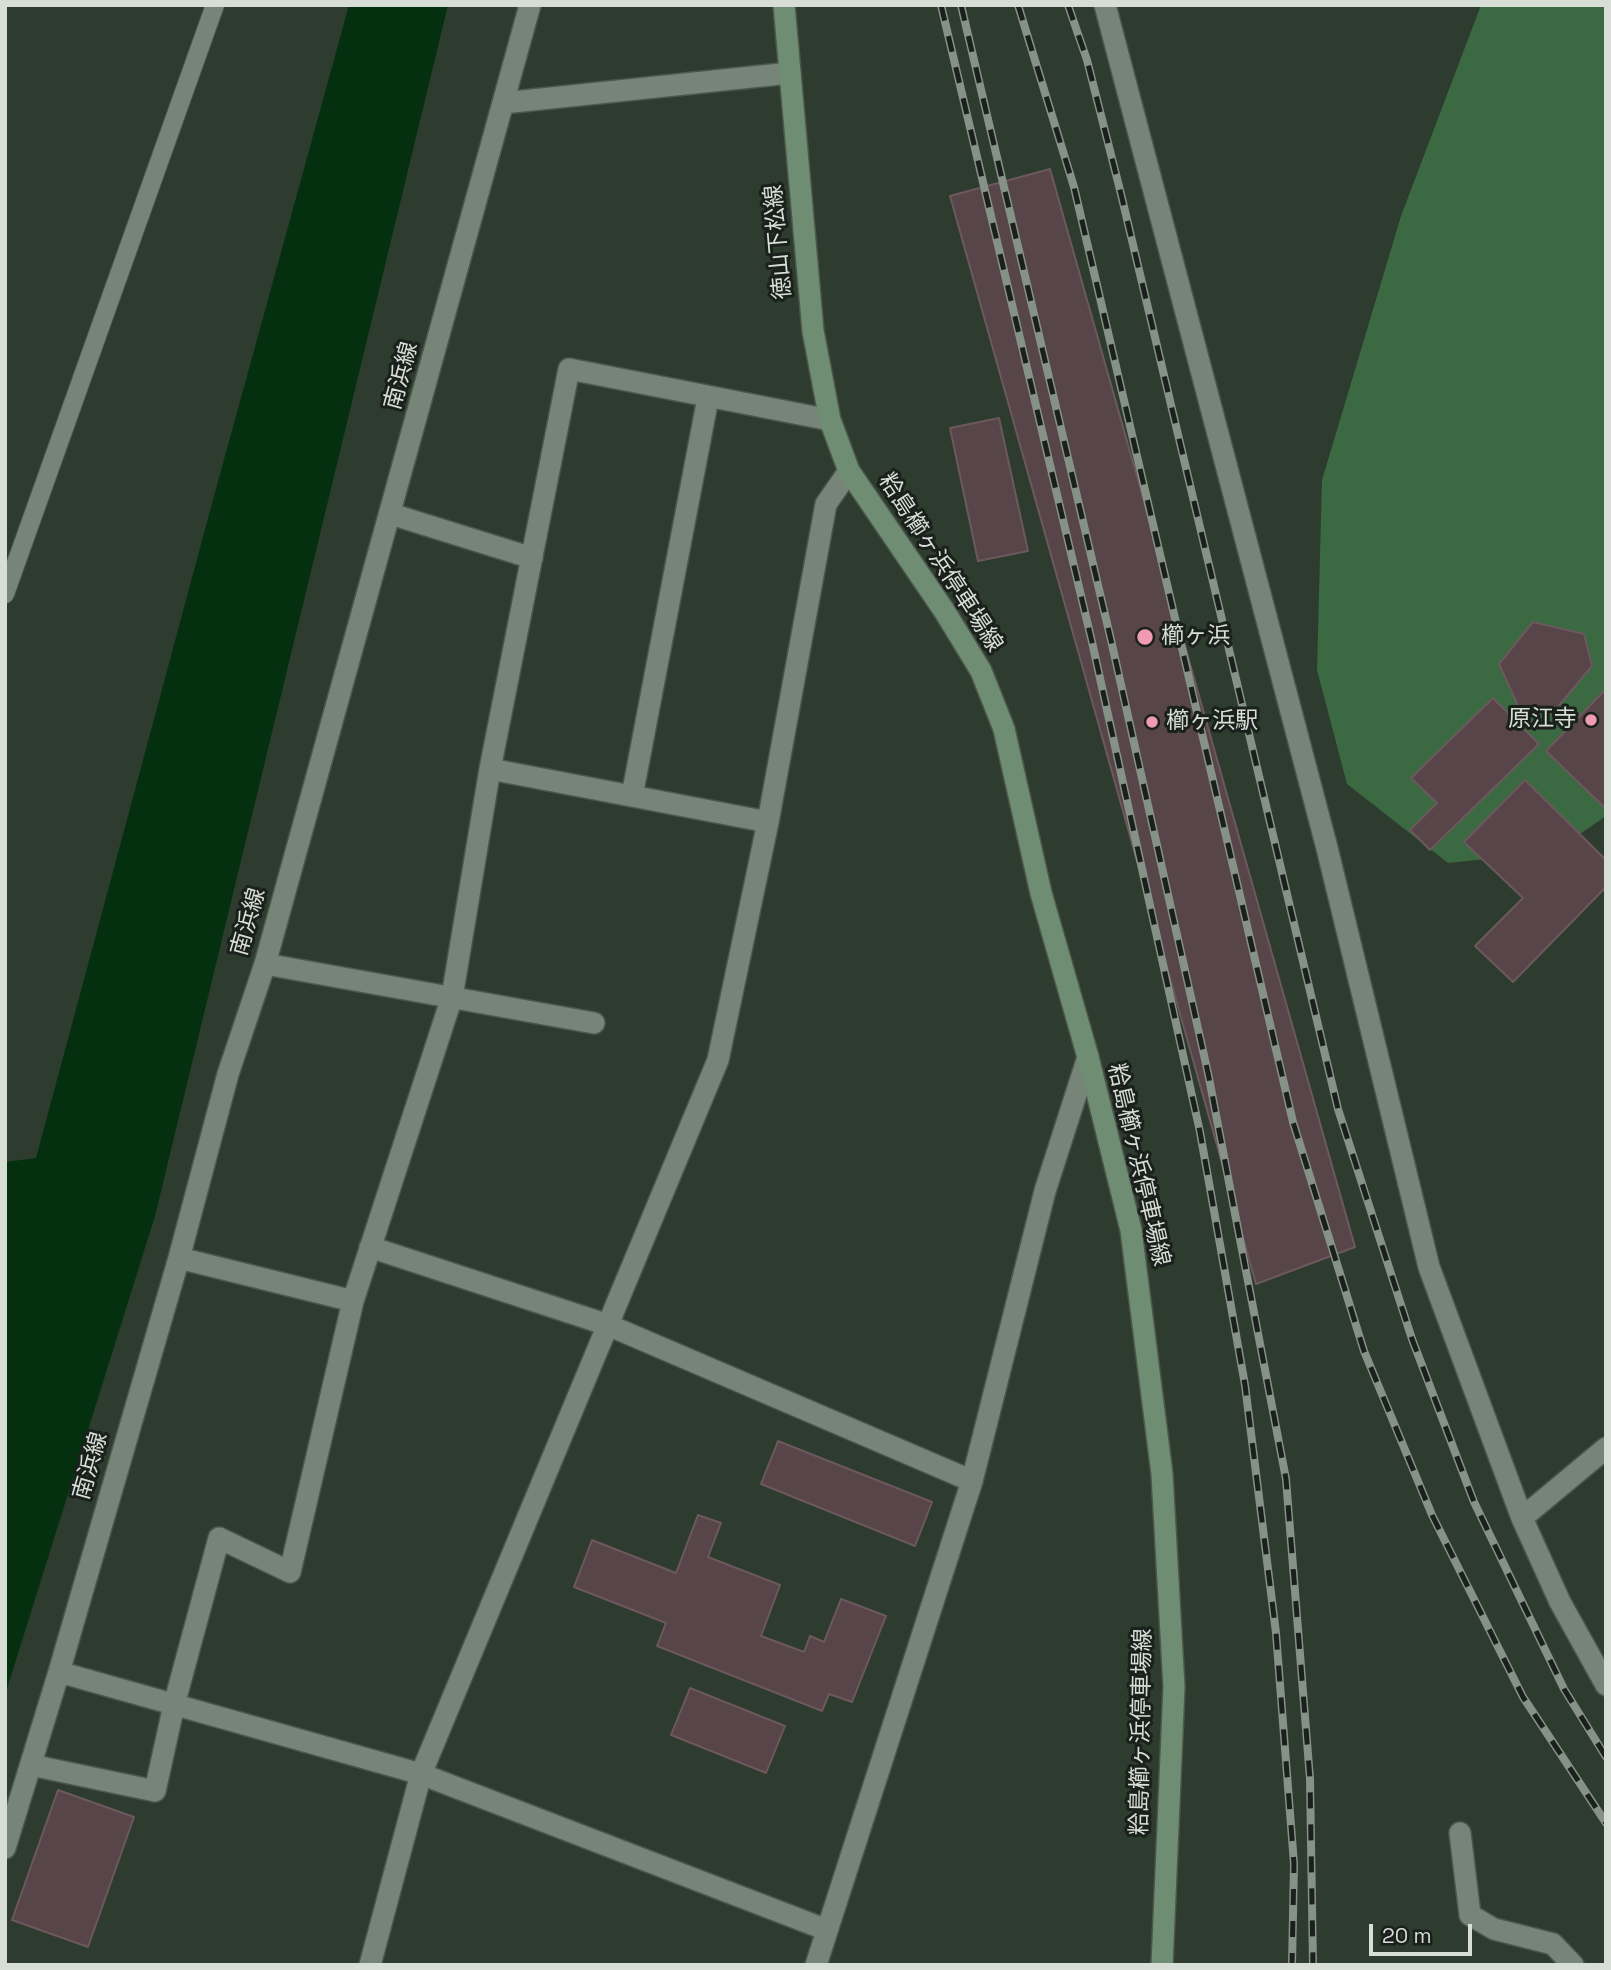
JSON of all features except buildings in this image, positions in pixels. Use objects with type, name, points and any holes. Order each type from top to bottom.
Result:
[{"type":"main road","name":"徳山下松線","points":[[784,5],[813,331],[830,420],[849,471]]},
{"type":"main road","name":"粭島櫛ヶ浜停車場線","points":[[849,471],[945,612],[981,671],[1004,729],[1041,893],[1088,1057],[1131,1230],[1162,1474],[1174,1687],[1162,1965]]},
{"type":"street","name":"南浜線","points":[[5,1848],[179,1258],[228,1073],[265,964],[530,5]]},
{"type":"street","points":[[1105,5],[1326,848],[1429,1267],[1522,1518],[1560,1602],[1606,1685]]},
{"type":"street","points":[[503,103],[790,73]]},
{"type":"street","points":[[31,1765],[155,1791],[174,1705],[219,1538],[290,1572],[353,1301],[452,997],[490,769],[569,369],[830,420]]},
{"type":"street","points":[[632,796],[708,398]]},
{"type":"street","points":[[370,1965],[421,1774],[718,1060],[768,822],[826,504],[849,471]]},
{"type":"street","points":[[391,514],[532,558]]},
{"type":"street","points":[[490,769],[768,822]]},
{"type":"street","points":[[265,964],[594,1023]]},
{"type":"street","points":[[816,1965],[972,1480],[1045,1191],[1088,1057]]},
{"type":"street","points":[[370,1247],[608,1325],[972,1480]]},
{"type":"street","points":[[179,1258],[353,1301]]},
{"type":"street","points":[[1522,1518],[1606,1448]]},
{"type":"street","points":[[59,1672],[421,1774],[827,1930]]},
{"type":"street","points":[[1460,1833],[1470,1915],[1494,1929],[1553,1944],[1573,1965]]},
{"type":"lane","points":[[5,594],[215,5]]},
{"type":"shaded area","points":[[349,5],[448,5],[155,1216],[5,1695],[5,1162],[36,1158]]},
{"type":"shaded area","points":[[1481,5],[1606,5],[1606,816],[1554,852],[1448,863],[1347,784],[1317,670],[1322,480],[1401,216]]},
{"type":"railway","points":[[941,5],[1092,642],[1200,1132],[1245,1385],[1276,1633],[1294,1864],[1292,1965]]},
{"type":"railway","points":[[961,5],[1111,640],[1208,1073],[1286,1479],[1310,1779],[1313,1965]]},
{"type":"railway","points":[[1018,5],[1074,187],[1293,1122],[1364,1351],[1432,1515],[1523,1697],[1606,1823]]},
{"type":"railway","points":[[1068,5],[1087,60],[1121,194],[1338,1109],[1412,1339],[1474,1502],[1564,1689],[1606,1757]]},
{"type":"place","name":"櫛ヶ浜","points":[[1145,637]]},
{"type":"place","name":"原江寺","points":[[1591,720]]},
{"type":"place","name":"櫛ヶ浜駅","points":[[1152,722]]}]
